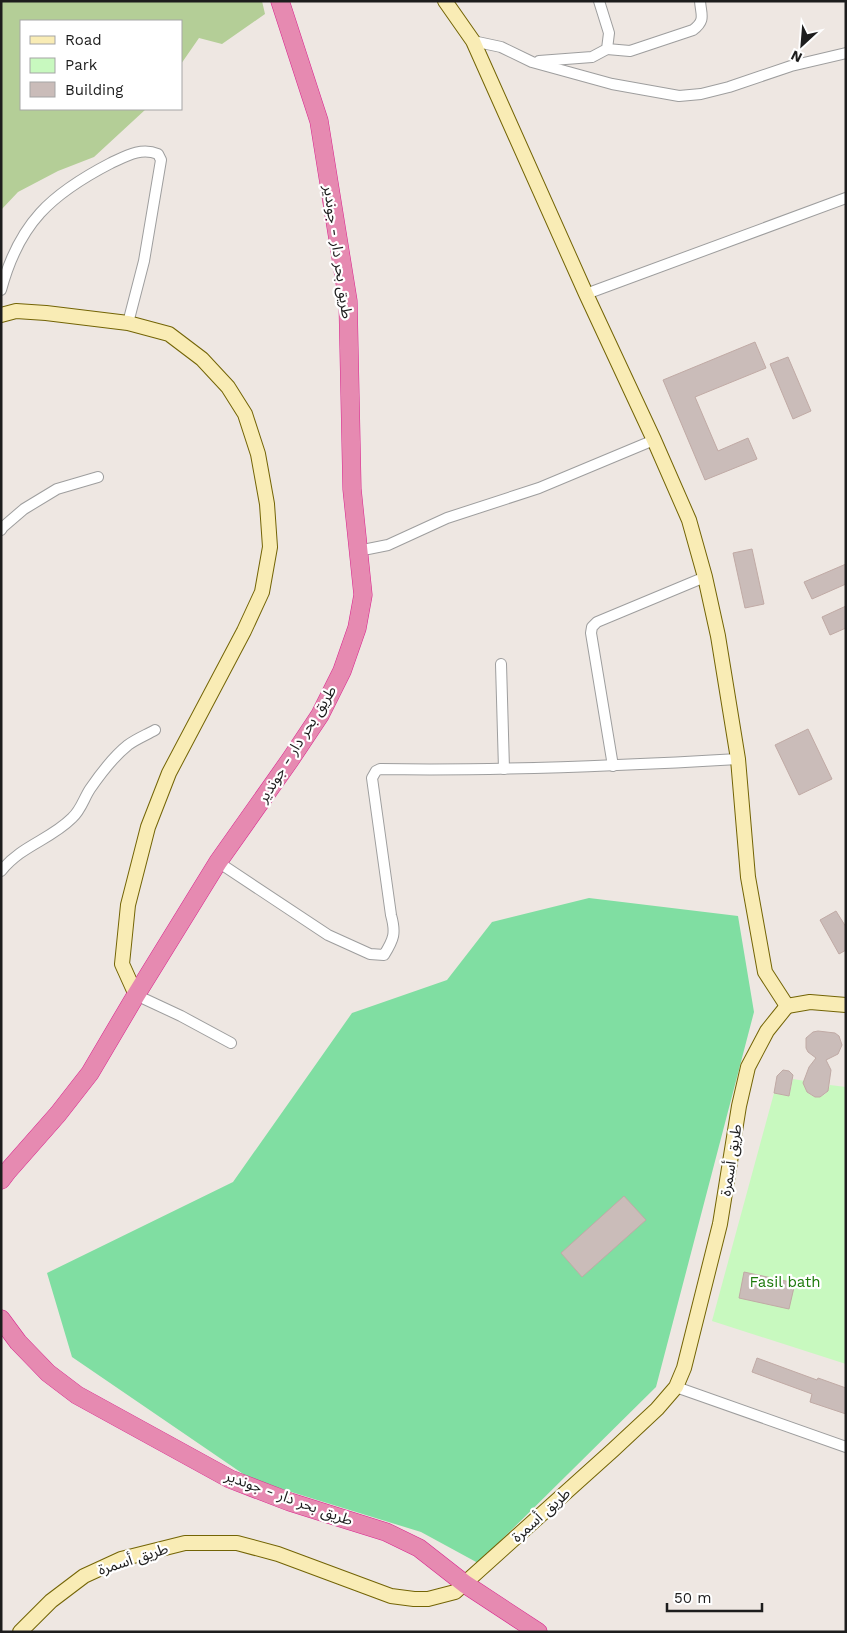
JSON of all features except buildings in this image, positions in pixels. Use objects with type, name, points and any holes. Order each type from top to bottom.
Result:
[{"type":"highway","name":"طريق بحر دار - جوندير","points":[[1,1180],[58,1114],[90,1073],[218,862],[320,715],[342,671],[357,628],[363,595],[352,488],[348,301],[319,121],[280,1]]},
{"type":"highway","name":"طريق بحر دار - جوندير","points":[[1,1319],[18,1342],[42,1367],[77,1394],[230,1479],[290,1502],[386,1532],[419,1548],[530,1630]]},
{"type":"street","points":[[445,1],[473,41],[689,520],[705,577],[718,636],[738,759],[748,878],[765,972],[787,1006],[810,1002],[846,1005]]},
{"type":"street","points":[[598,1],[609,33],[607,48]]},
{"type":"street","points":[[532,62],[592,57],[607,48],[630,51],[693,30],[700,25],[702,19],[700,1]]},
{"type":"street","points":[[473,41],[501,47],[532,62],[612,84],[679,96],[701,94],[729,87],[791,66],[846,53]]},
{"type":"street","points":[[1,290],[5,276],[22,238],[39,213],[54,198],[74,183],[132,153],[150,151],[158,154],[161,160],[144,261],[128,322]]},
{"type":"street","points":[[586,294],[846,198]]},
{"type":"street","points":[[1,315],[16,311],[128,322],[169,334],[202,360],[228,387],[244,414],[258,454],[267,504],[270,547],[262,592],[244,631],[168,773],[148,827],[128,904],[122,964],[136,995],[181,1016],[230,1043]]},
{"type":"street","points":[[358,551],[388,545],[447,518],[539,488],[654,440]]},
{"type":"street","points":[[1,530],[24,509],[57,489],[98,477]]},
{"type":"street","points":[[613,766],[591,633],[592,627],[597,622],[705,577]]},
{"type":"street","points":[[501,664],[504,770]]},
{"type":"street","points":[[1,871],[26,848],[61,829],[74,816],[89,790],[109,762],[129,744],[155,730]]},
{"type":"street","points":[[218,862],[328,935],[370,954],[384,955],[394,938],[394,926],[378,830],[372,778],[380,769],[504,770],[738,759]]},
{"type":"street","name":"طريق أسمرة","points":[[20,1632],[51,1601],[84,1576],[121,1559],[185,1543],[237,1543],[253,1547],[278,1554],[391,1596],[414,1599],[428,1598],[455,1592],[466,1584],[657,1409],[676,1387],[686,1359],[720,1224],[739,1106],[748,1067],[767,1031],[787,1006]]},
{"type":"street","points":[[676,1387],[846,1447]]},
{"type":"green space","points":[[1,1],[262,1],[265,14],[222,44],[199,38],[182,63],[182,20],[20,20],[20,110],[145,110],[94,157],[58,171],[18,192],[1,210]]},
{"type":"green space","points":[[589,898],[738,916],[754,1012],[656,1387],[478,1563],[421,1532],[252,1480],[72,1357],[47,1273],[233,1182],[352,1013],[447,980],[492,922]]},
{"type":"green space","name":"Fasil bath","points":[[793,1079],[805,1081],[807,1091],[815,1097],[825,1094],[830,1085],[846,1087],[846,1364],[712,1321],[774,1093],[789,1096]]}]
